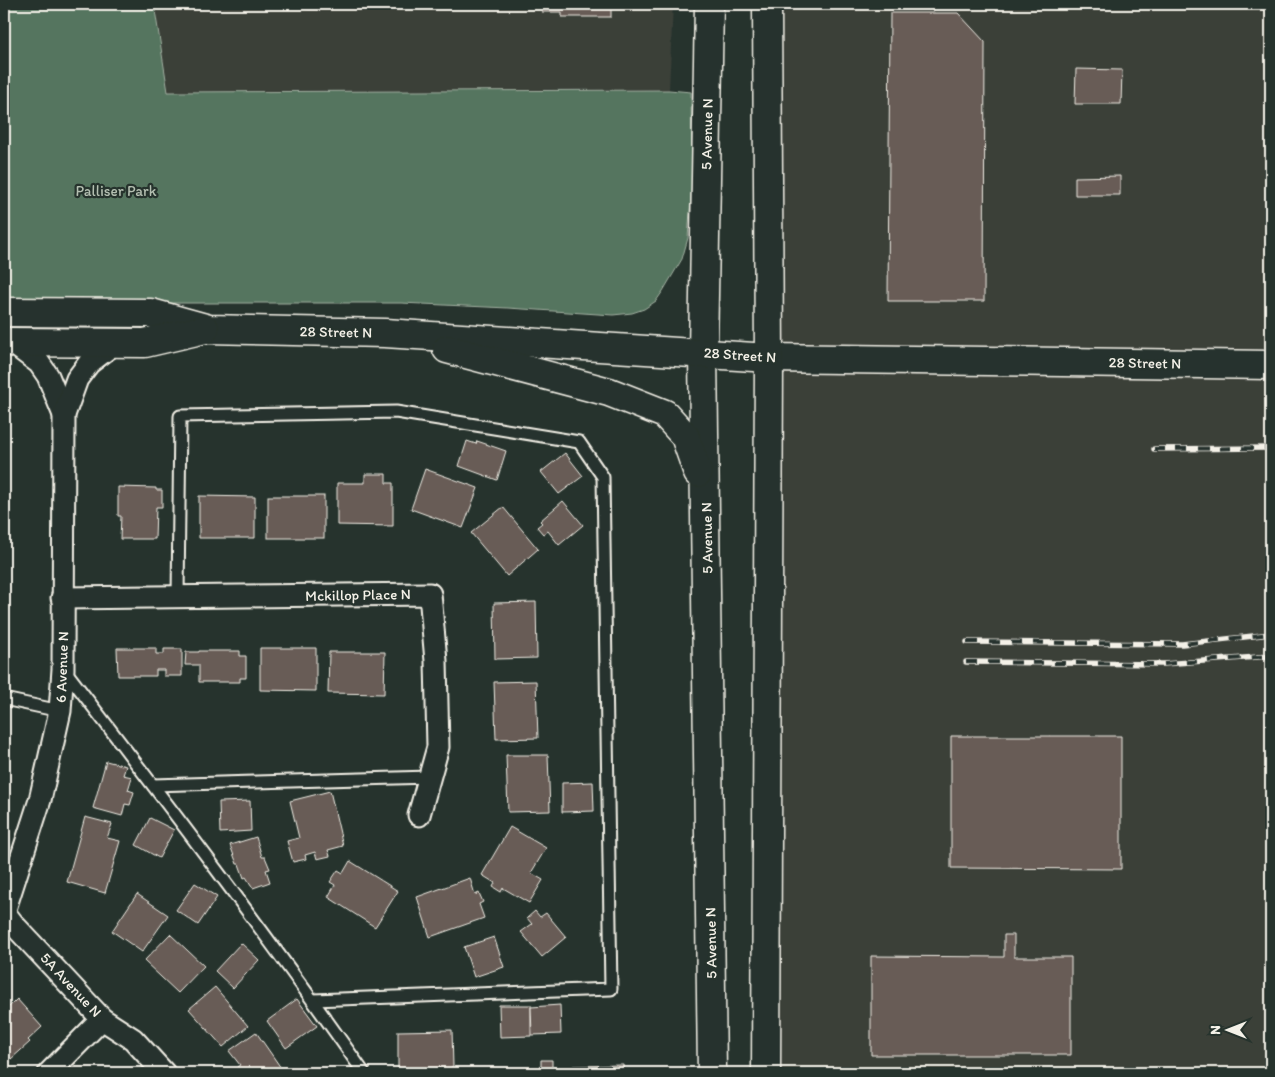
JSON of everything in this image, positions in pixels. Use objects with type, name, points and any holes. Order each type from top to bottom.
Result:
[{"type":"main road","name":"5 Avenue N","points":[[709,4],[704,353],[712,1073]]},
{"type":"main road","points":[[766,1073],[769,358],[767,4]]},
{"type":"main road","name":"28 Street N","points":[[4,312],[151,313],[209,329]]},
{"type":"main road","name":"28 Street N","points":[[7,342],[145,343],[209,329],[385,333],[769,358],[1271,365]]},
{"type":"main road","points":[[385,333],[609,392],[665,414],[685,436],[694,456],[706,502]]},
{"type":"street","name":"6 Avenue N","points":[[7,342],[39,363],[48,376],[64,415]]},
{"type":"street","name":"6 Avenue N","points":[[4,912],[40,800],[60,711],[63,669],[64,415],[77,379],[89,363],[114,343]]},
{"type":"street","name":"Mckillop Place N","points":[[62,598],[430,594],[436,661],[438,746],[419,815]]},
{"type":"street","name":"5A Avenue N","points":[[4,912],[14,926],[102,1019],[133,1039],[164,1073]]},
{"type":"street","points":[[49,1073],[102,1019]]},
{"type":"lane","points":[[178,597],[180,416],[396,412],[579,442],[603,477],[611,989],[312,1000]]},
{"type":"lane","points":[[63,669],[153,785],[364,1073]]},
{"type":"lane","points":[[4,699],[60,711]]},
{"type":"lane","points":[[153,785],[430,777]]},
{"type":"shaded area","points":[[154,4],[673,4],[669,90],[167,92]]},
{"type":"shaded area","points":[[772,4],[1271,4],[1271,1073],[772,1073]]},
{"type":"green space","name":"Palliser Park","points":[[4,4],[154,4],[168,92],[669,90],[691,92],[692,183],[688,238],[682,259],[656,301],[644,309],[632,313],[613,315],[401,303],[4,303]]},
{"type":"building","points":[[308,4],[332,4],[332,9],[308,9]]},
{"type":"building","points":[[540,4],[611,4],[611,17],[562,17],[562,12],[542,12]]},
{"type":"building","points":[[890,13],[958,13],[985,42],[984,301],[888,301]]},
{"type":"building","points":[[1076,69],[1122,70],[1121,104],[1075,104]]},
{"type":"building","points":[[1120,176],[1120,195],[1075,195],[1075,177]]},
{"type":"building","points":[[5,395],[5,440],[4,440]]},
{"type":"building","points":[[467,441],[476,444],[477,441],[506,451],[497,480],[459,466]]},
{"type":"building","points":[[565,453],[583,476],[559,494],[541,472]]},
{"type":"building","points":[[425,469],[478,488],[463,528],[411,509]]},
{"type":"building","points":[[365,474],[386,474],[386,483],[393,483],[393,526],[337,525],[337,483],[365,483]]},
{"type":"building","points":[[118,487],[156,488],[156,490],[162,490],[162,507],[156,507],[155,539],[120,539],[121,516],[118,516]]},
{"type":"building","points":[[199,496],[255,497],[255,538],[199,538]]},
{"type":"building","points":[[268,496],[324,496],[324,538],[268,538]]},
{"type":"building","points":[[563,501],[583,525],[559,545],[548,531],[543,534],[537,527],[542,523],[540,521]]},
{"type":"building","points":[[503,507],[538,549],[507,576],[471,533]]},
{"type":"building","points":[[536,602],[537,658],[495,659],[494,603]]},
{"type":"building","points":[[5,629],[5,645],[4,645]]},
{"type":"building","points":[[117,648],[156,648],[156,654],[164,654],[164,649],[182,649],[182,676],[164,676],[164,670],[156,670],[156,676],[118,676]]},
{"type":"building","points":[[260,648],[316,648],[316,691],[260,690]]},
{"type":"building","points":[[240,651],[240,656],[246,656],[246,678],[240,678],[240,682],[199,682],[199,665],[185,665],[186,652]]},
{"type":"building","points":[[329,652],[385,652],[384,694],[328,693]]},
{"type":"building","points":[[536,681],[538,738],[496,739],[494,682]]},
{"type":"building","points":[[951,736],[1121,736],[1121,869],[951,868]]},
{"type":"building","points":[[506,755],[548,755],[550,811],[508,812]]},
{"type":"building","points":[[106,761],[126,766],[123,775],[132,777],[128,790],[134,792],[130,805],[125,804],[122,816],[93,808]]},
{"type":"building","points":[[593,782],[594,811],[562,812],[562,783]]},
{"type":"building","points":[[330,791],[343,846],[328,850],[330,856],[317,859],[315,852],[305,855],[306,859],[293,862],[287,841],[299,838],[290,801]]},
{"type":"building","points":[[250,801],[251,831],[220,833],[219,802]]},
{"type":"building","points":[[85,817],[112,824],[107,838],[120,841],[105,893],[67,882]]},
{"type":"building","points":[[150,818],[174,830],[159,858],[136,845]]},
{"type":"building","points":[[510,827],[546,848],[531,873],[543,880],[529,903],[503,888],[501,892],[493,887],[495,883],[482,875]]},
{"type":"building","points":[[256,837],[262,857],[265,857],[270,869],[266,870],[270,882],[253,888],[246,877],[244,878],[230,845]]},
{"type":"building","points":[[350,861],[398,891],[375,927],[328,897],[335,885],[330,882],[338,870],[343,873]]},
{"type":"building","points":[[470,878],[475,895],[479,893],[483,902],[479,904],[484,918],[430,937],[417,897]]},
{"type":"building","points":[[195,883],[217,897],[198,925],[176,910]]},
{"type":"building","points":[[137,894],[168,915],[142,952],[112,931]]},
{"type":"building","points":[[535,911],[540,917],[546,913],[566,937],[542,957],[521,932],[532,924],[527,918]]},
{"type":"building","points":[[170,934],[204,966],[178,993],[144,961]]},
{"type":"building","points":[[1004,935],[1014,935],[1014,957],[1071,957],[1071,1055],[871,1055],[871,956],[1004,957]]},
{"type":"building","points":[[494,937],[504,967],[474,977],[464,947]]},
{"type":"building","points":[[241,943],[259,960],[233,988],[215,971]]},
{"type":"building","points":[[215,987],[248,1026],[223,1047],[189,1009]]},
{"type":"building","points":[[17,999],[42,1027],[28,1040],[30,1042],[11,1059],[9,1057],[4,1062],[4,1012]]},
{"type":"building","points":[[297,999],[317,1026],[286,1048],[267,1021]]},
{"type":"building","points":[[499,1005],[531,1005],[531,1036],[500,1037]]},
{"type":"building","points":[[560,1005],[561,1034],[532,1035],[531,1007]]},
{"type":"building","points":[[452,1030],[453,1067],[451,1067],[451,1071],[491,1070],[491,1073],[440,1073],[440,1068],[398,1069],[398,1031]]},
{"type":"building","points":[[256,1032],[284,1073],[242,1073],[237,1067],[240,1065],[229,1051]]},
{"type":"building","points":[[541,1060],[552,1060],[552,1070],[558,1070],[558,1073],[506,1073],[506,1071],[541,1070]]},
{"type":"building","points":[[623,1065],[624,1073],[573,1073],[573,1066]]},
{"type":"railway","points":[[1154,449],[1271,448]]},
{"type":"railway","points":[[967,642],[1182,644],[1271,634]]},
{"type":"railway","points":[[966,662],[1163,664],[1271,656]]}]
